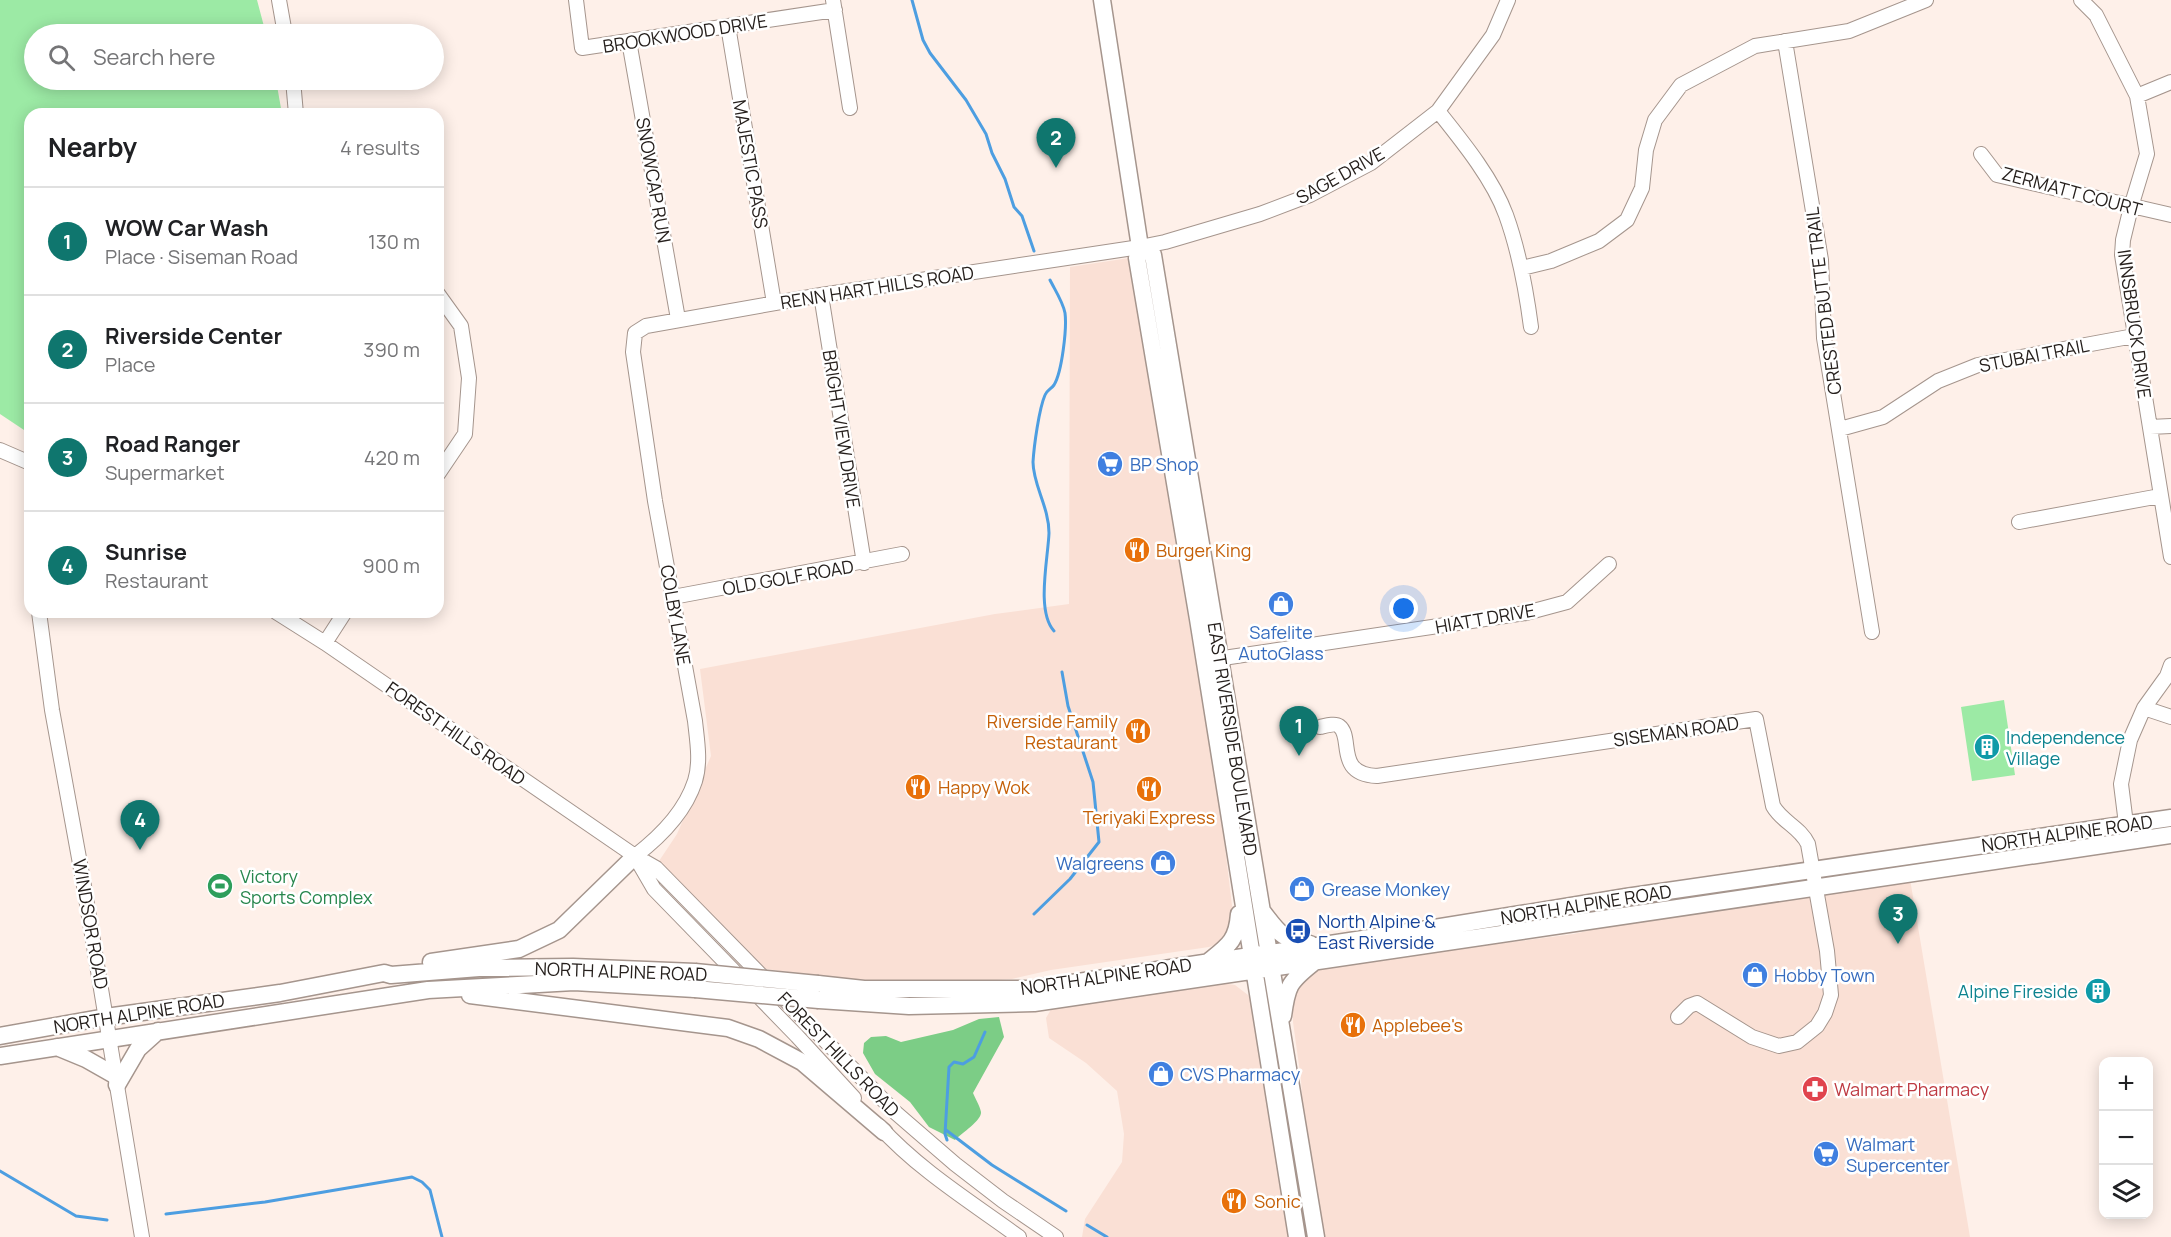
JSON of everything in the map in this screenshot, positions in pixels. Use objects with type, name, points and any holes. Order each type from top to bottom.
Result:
[{"type":"main road","name":"EAST RIVERSIDE BOULEVARD","points":[[1102,0],[1140,247],[1137,258],[1261,910],[1316,1237]]},
{"type":"main road","name":"EAST RIVERSIDE BOULEVARD","points":[[1213,660],[1240,892],[1297,1237]]},
{"type":"main road","name":"NORTH ALPINE ROAD","points":[[1269,961],[1320,945],[1412,939],[1815,888],[2127,832],[2171,818]]},
{"type":"main road","name":"NORTH ALPINE ROAD","points":[[0,1036],[106,1017],[280,993],[384,973],[391,975],[479,968],[561,968],[819,992],[909,1006],[1034,1003],[1210,969],[1269,961],[1315,962],[1412,939],[1592,903],[1813,870],[2127,832],[2171,835]]},
{"type":"main road","points":[[384,973],[390,968],[519,949],[559,930],[635,856]]},
{"type":"main road","points":[[1240,892],[1238,931],[1210,969],[1243,986],[1258,1002]]},
{"type":"main road","points":[[1261,910],[1281,935],[1293,941],[1320,945]]},
{"type":"main road","points":[[1281,1032],[1286,996],[1294,978],[1315,962]]},
{"type":"main road","name":"NORTH ALPINE ROAD","points":[[0,1056],[428,990],[574,982],[695,981]]},
{"type":"main road","points":[[428,990],[728,1028],[759,1039],[802,1062],[884,1132]]},
{"type":"main road","points":[[56,1047],[86,1059],[117,1081],[138,1049],[158,1031]]},
{"type":"street","points":[[279,0],[283,24]]},
{"type":"street","name":"BROOKWOOD DRIVE","points":[[576,0],[582,48],[728,26],[834,5]]},
{"type":"street","name":"SAGE DRIVE","points":[[1140,247],[1240,221],[1310,195],[1371,163],[1438,111],[1493,35],[1508,0]]},
{"type":"street","points":[[1522,268],[1551,261],[1599,241],[1627,220],[1642,188],[1646,150],[1655,120],[1681,85],[1755,46],[1849,31],[1926,0]]},
{"type":"street","name":"INNSBRUCK DRIVE","points":[[2081,0],[2096,15],[2137,96],[2147,154],[2131,207],[2122,255],[2171,557]]},
{"type":"street","points":[[834,5],[850,108]]},
{"type":"street","name":"MAJESTIC PASS","points":[[728,26],[774,303]]},
{"type":"street","name":"SNOWCAP RUN","points":[[629,41],[678,320]]},
{"type":"street","name":"CRESTED BUTTE TRAIL","points":[[1785,41],[1821,260],[1824,338],[1872,632]]},
{"type":"street","points":[[2137,96],[2171,82]]},
{"type":"street","points":[[294,90],[295,108]]},
{"type":"street","points":[[1438,111],[1467,147],[1506,213],[1522,268],[1531,327]]},
{"type":"street","name":"ZERMATT COURT","points":[[1981,154],[1997,175],[2171,216]]},
{"type":"street","name":"RENN HART HILLS ROAD","points":[[633,352],[635,333],[646,326],[821,295],[1140,247]]},
{"type":"street","name":"BRIGHT VIEW DRIVE","points":[[821,295],[864,563]]},
{"type":"street","points":[[444,302],[461,326],[469,378],[465,434],[444,465]]},
{"type":"street","name":"STUBAI TRAIL","points":[[1840,429],[1883,417],[1938,381],[1978,365],[2134,336]]},
{"type":"street","name":"COLBY LANE","points":[[633,352],[655,501],[695,721],[698,755],[695,780],[684,806],[654,842],[635,856]]},
{"type":"street","points":[[2150,427],[2171,426]]},
{"type":"street","points":[[0,450],[24,460]]},
{"type":"street","points":[[2019,522],[2160,496]]},
{"type":"street","name":"OLD GOLF ROAD","points":[[673,597],[864,563],[902,554]]},
{"type":"street","name":"HIATT DRIVE","points":[[1213,660],[1526,613],[1567,602],[1609,564]]},
{"type":"street","name":"WINDSOR ROAD","points":[[40,618],[52,710],[110,1038],[142,1237]]},
{"type":"street","name":"FOREST HILLS ROAD","points":[[285,618],[656,868],[896,1113],[995,1195],[1056,1237]]},
{"type":"street","points":[[325,643],[341,618]]},
{"type":"street","points":[[2127,832],[2121,784],[2130,740],[2144,708],[2167,676],[2171,665]]},
{"type":"street","points":[[2144,708],[2171,717]]},
{"type":"street","name":"SISEMAN ROAD","points":[[1320,727],[1336,724],[1339,726],[1344,734],[1347,756],[1353,765],[1360,772],[1377,776],[1756,719],[1773,806],[1778,814],[1797,828],[1808,844],[1827,951],[1831,995],[1825,1013],[1817,1026],[1797,1042],[1779,1046],[1752,1037],[1697,1003],[1689,1006],[1678,1017]]},
{"type":"street","name":"FOREST HILLS ROAD","points":[[635,856],[654,889],[797,1036],[884,1132],[951,1189],[1019,1237]]},
{"type":"shaded area","points":[[1129,258],[1222,822],[1233,914],[1230,933],[1221,943],[1209,947],[1051,970],[1012,979],[919,983],[845,980],[766,969],[659,861],[677,834],[711,756],[700,669],[995,614],[1069,604],[1070,267]]},
{"type":"shaded area","points":[[1910,879],[1970,1237],[1323,1237],[1303,1114],[1292,992],[1319,967],[1471,945],[1574,934],[1628,921]]},
{"type":"shaded area","points":[[1215,982],[1235,985],[1248,995],[1253,1005],[1293,1237],[1082,1237],[1085,1219],[1122,1162],[1124,1134],[1117,1091],[1086,1063],[1049,1038],[1046,1018],[1053,1006]]},
{"type":"green space","points":[[0,0],[257,0],[263,24],[24,24],[24,90],[278,90],[281,108],[24,108],[24,430],[0,414]]},
{"type":"green space","points":[[2004,700],[2015,775],[1972,781],[1961,707]]},
{"type":"green space","points":[[999,1017],[1004,1037],[973,1093],[981,1112],[980,1115],[975,1123],[955,1140],[929,1127],[910,1102],[875,1074],[863,1053],[864,1043],[871,1037],[886,1036],[901,1042],[953,1030],[979,1019]]},
{"type":"waterway","points":[[912,0],[923,40],[930,53],[966,100],[986,134],[1014,207],[1022,216],[1034,251]]},
{"type":"waterway","points":[[1050,280],[1064,309],[1065,339],[1057,379],[1043,401],[1033,462],[1048,523],[1044,598],[1045,611],[1054,631]]},
{"type":"waterway","points":[[1034,914],[1070,879],[1099,842],[1093,782],[1068,706],[1062,672]]},
{"type":"waterway","points":[[947,1140],[945,1134],[949,1067],[954,1062],[963,1064],[974,1057],[985,1032]]},
{"type":"waterway","points":[[946,1130],[992,1165],[1066,1211]]},
{"type":"waterway","points":[[0,1171],[76,1216],[107,1220]]},
{"type":"waterway","points":[[166,1214],[265,1202],[412,1177],[422,1182],[430,1190],[442,1237]]},
{"type":"waterway","points":[[1087,1225],[1107,1237]]},
{"type":"place","name":"Riverside Center","points":[[1056,168]]},
{"type":"place","name":"BP Shop","points":[[1110,464]]},
{"type":"place","name":"Burger King","points":[[1137,550]]},
{"type":"place","name":"Safelite AutoGlass","points":[[1281,604]]},
{"type":"place","name":"Riverside Family Restaurant","points":[[1138,731]]},
{"type":"place","name":"Independence Village","points":[[1987,747]]},
{"type":"place","name":"WOW Car Wash","points":[[1299,756]]},
{"type":"place","name":"Happy Wok","points":[[918,787]]},
{"type":"place","name":"Teriyaki Express","points":[[1149,789]]},
{"type":"place","name":"Sunrise","points":[[140,850]]},
{"type":"place","name":"Walgreens","points":[[1163,863]]},
{"type":"place","name":"Victory Sports Complex","points":[[220,886]]},
{"type":"place","name":"Grease Monkey","points":[[1302,889]]},
{"type":"place","name":"North Alpine & East Riverside","points":[[1298,931]]},
{"type":"place","name":"Road Ranger","points":[[1898,944]]},
{"type":"place","name":"Hobby Town","points":[[1755,975]]},
{"type":"place","name":"Alpine Fireside","points":[[2098,991]]},
{"type":"place","name":"Applebee's","points":[[1353,1025]]},
{"type":"place","name":"CVS Pharmacy","points":[[1161,1074]]},
{"type":"place","name":"Walmart Pharmacy","points":[[1815,1089]]},
{"type":"place","name":"Walmart Supercenter","points":[[1826,1154]]},
{"type":"place","name":"Sonic","points":[[1234,1201]]}]
